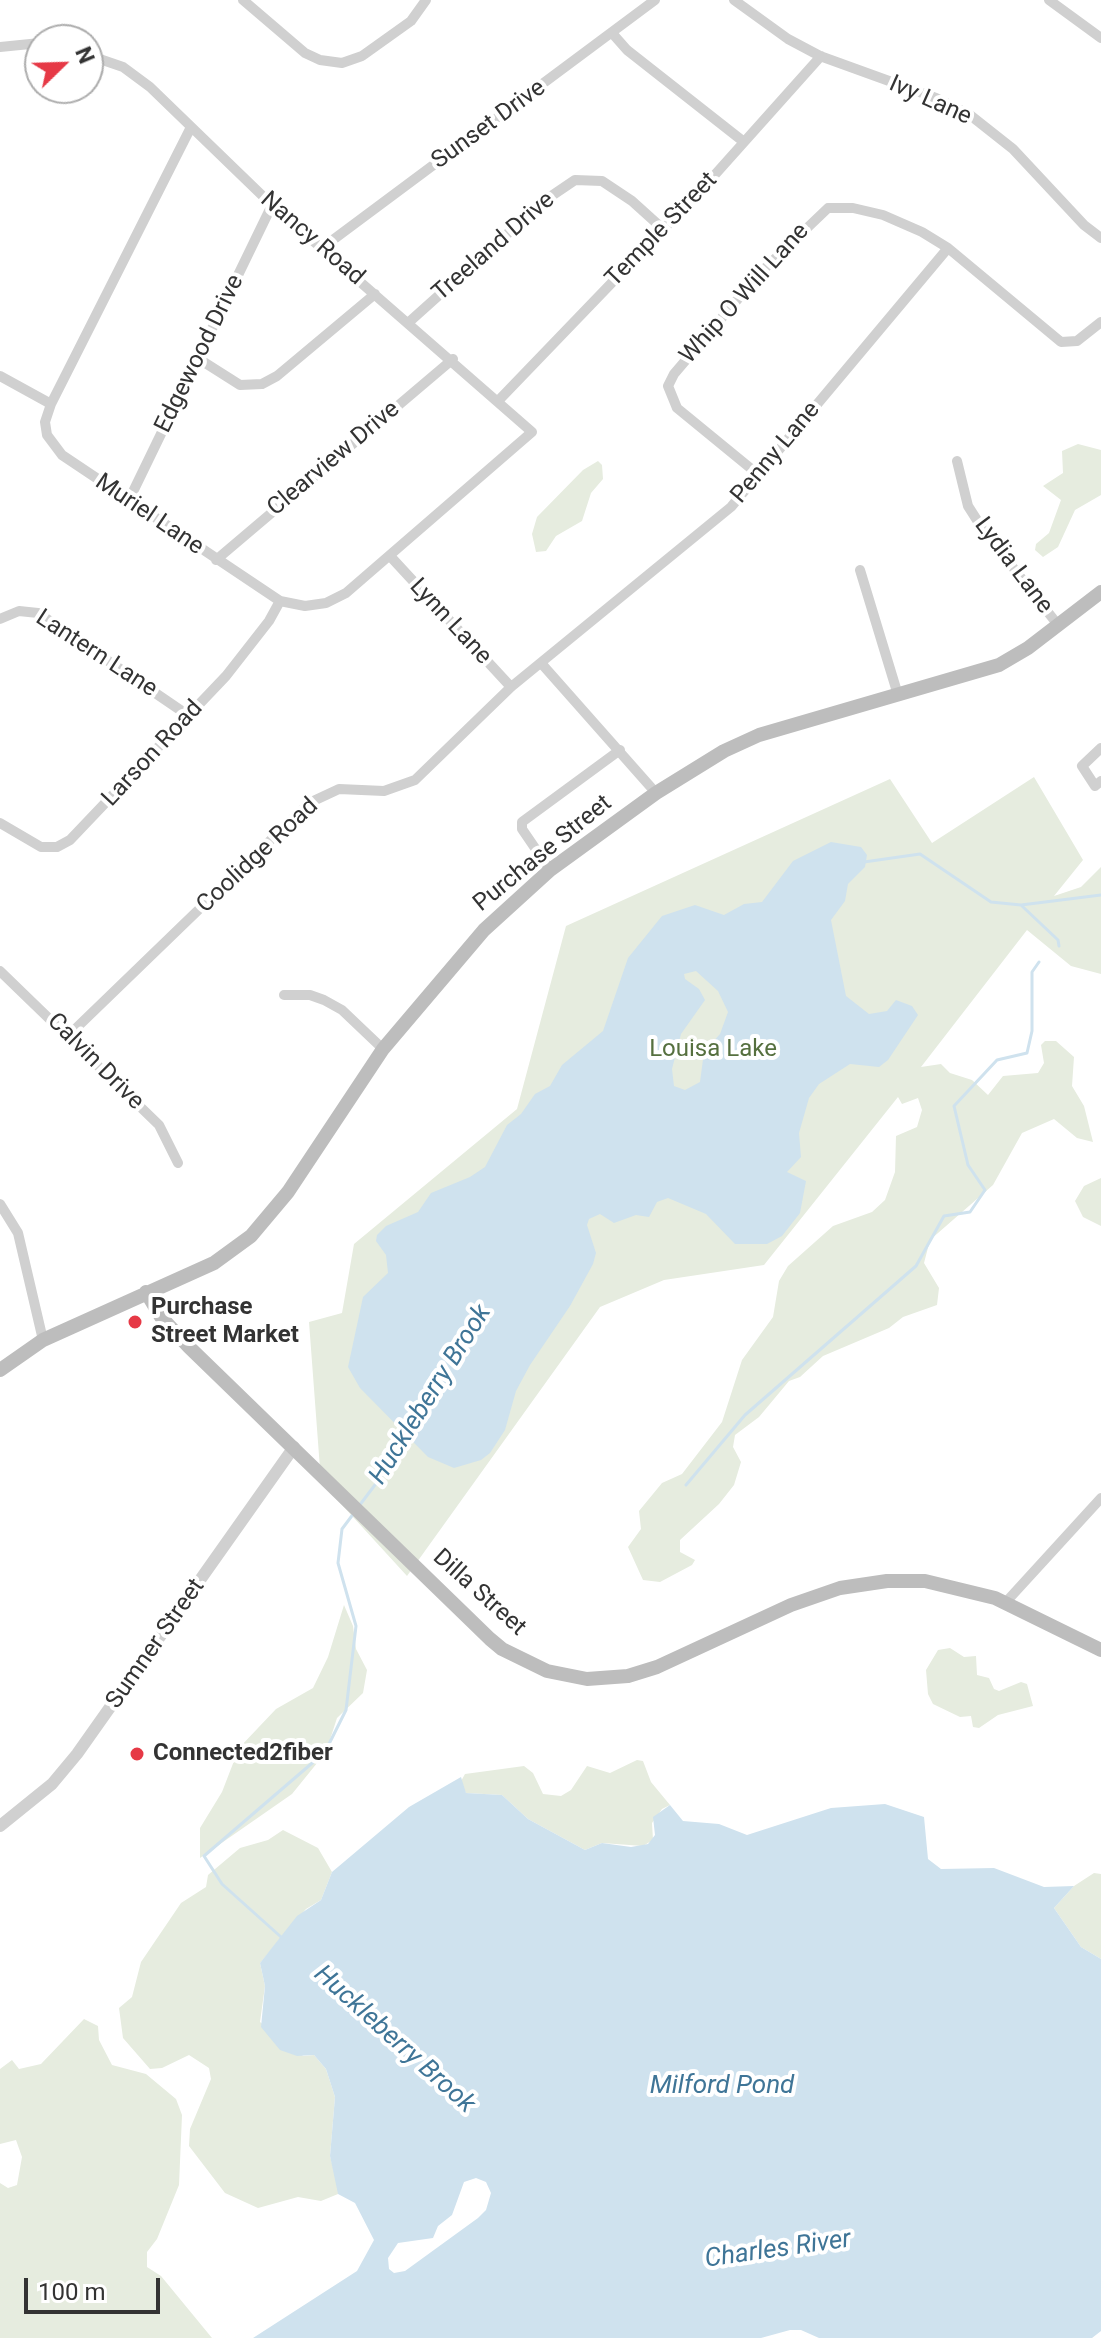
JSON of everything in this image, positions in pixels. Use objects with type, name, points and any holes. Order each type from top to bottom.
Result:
[{"type":"main road","name":"Purchase Street","points":[[0,1370],[43,1340],[214,1263],[251,1236],[288,1192],[383,1049],[484,930],[550,870],[656,793],[724,751],[759,735],[999,665],[1101,592]]},
{"type":"main road","name":"Dilla Street","points":[[146,1292],[161,1317],[180,1337],[502,1649],[547,1671],[587,1679],[628,1676],[657,1667],[791,1605],[857,1584],[925,1581],[1006,1602],[1101,1650]]},
{"type":"street","points":[[243,0],[305,53],[320,60],[342,63],[362,56],[411,21],[426,0]]},
{"type":"street","name":"Sunset Drive","points":[[322,248],[655,0]]},
{"type":"street","name":"Ivy Lane","points":[[734,0],[788,39],[821,56],[936,98],[970,115],[1013,149],[1084,225],[1101,238]]},
{"type":"street","points":[[1049,0],[1101,38]]},
{"type":"street","points":[[612,33],[627,50],[744,142]]},
{"type":"street","points":[[0,47],[24,45]]},
{"type":"street","name":"Temple Street","points":[[499,400],[663,229],[821,56]]},
{"type":"street","name":"Nancy Road","points":[[104,61],[135,74],[272,205],[453,359],[532,432]]},
{"type":"street","name":"Muriel Lane","points":[[191,127],[51,404],[45,422],[51,444],[128,502],[280,601],[305,606],[326,603],[346,593],[532,432]]},
{"type":"street","name":"Treeland Drive","points":[[408,323],[544,201],[575,180],[602,181],[632,201],[663,229]]},
{"type":"street","name":"Edgewood Drive","points":[[128,502],[272,205]]},
{"type":"street","name":"Whip O Will Lane","points":[[760,476],[674,405],[668,386],[674,374],[760,273],[828,208],[853,208],[883,215],[948,248],[1061,342],[1077,341],[1101,322]]},
{"type":"street","name":"Penny Lane","points":[[541,663],[731,507],[948,248]]},
{"type":"street","points":[[199,359],[240,385],[262,384],[277,376],[375,294]]},
{"type":"street","name":"Clearview Drive","points":[[216,560],[453,359]]},
{"type":"street","points":[[0,376],[51,404]]},
{"type":"street","name":"Lydia Lane","points":[[957,461],[968,506],[1058,625]]},
{"type":"street","name":"Lynn Lane","points":[[390,556],[511,687]]},
{"type":"street","points":[[860,570],[898,695]]},
{"type":"street","name":"Larson Road","points":[[0,823],[33,845],[50,848],[65,844],[189,716],[256,639],[280,601]]},
{"type":"street","name":"Lantern Lane","points":[[0,619],[19,611],[38,613],[189,716]]},
{"type":"street","points":[[541,663],[656,793]]},
{"type":"street","name":"Coolidge Road","points":[[69,1035],[309,803],[339,789],[384,791],[410,784],[511,687],[541,663]]},
{"type":"street","points":[[1101,748],[1082,766],[1095,786],[1101,781]]},
{"type":"street","points":[[550,870],[522,829],[522,822],[620,750]]},
{"type":"street","name":"Calvin Drive","points":[[0,971],[159,1125],[178,1163]]},
{"type":"street","points":[[284,995],[310,995],[324,1000],[342,1010],[383,1049]]},
{"type":"street","points":[[0,1204],[18,1233],[43,1340]]},
{"type":"street","name":"Sumner Street","points":[[0,1826],[52,1784],[77,1754],[294,1447]]},
{"type":"street","points":[[1006,1602],[1101,1498]]},
{"type":"green space","points":[[1078,444],[1101,450],[1101,495],[1075,510],[1058,547],[1043,557],[1035,550],[1036,544],[1049,533],[1061,500],[1043,486],[1063,473],[1062,451]]},
{"type":"green space","points":[[598,461],[602,465],[603,479],[591,493],[582,521],[556,536],[546,551],[536,552],[532,534],[537,517],[583,470]]},
{"type":"green space","name":"Louisa Lake","points":[[1034,777],[1083,860],[1054,896],[1081,887],[1101,867],[1101,974],[1071,966],[1027,930],[921,1067],[941,1064],[950,1073],[972,1080],[988,1095],[1003,1076],[1038,1073],[1044,1063],[1041,1045],[1045,1041],[1056,1041],[1074,1057],[1072,1086],[1084,1106],[1093,1142],[1077,1138],[1054,1119],[1022,1133],[993,1185],[930,1240],[924,1263],[939,1288],[937,1305],[903,1317],[889,1328],[823,1356],[800,1377],[789,1381],[759,1417],[735,1435],[733,1447],[741,1462],[734,1485],[719,1504],[680,1540],[680,1552],[695,1560],[692,1565],[660,1582],[643,1580],[628,1547],[641,1529],[639,1511],[662,1483],[682,1474],[722,1422],[742,1360],[773,1317],[779,1281],[788,1266],[833,1226],[872,1212],[885,1200],[895,1172],[896,1136],[917,1127],[922,1110],[918,1098],[902,1104],[898,1097],[764,1265],[664,1280],[600,1307],[407,1576],[321,1482],[309,1322],[342,1313],[354,1244],[517,1109],[566,926],[890,779],[932,843]]},
{"type":"green space","points":[[1101,1178],[1101,1226],[1083,1217],[1075,1201],[1084,1186]]},
{"type":"green space","points":[[344,1605],[353,1626],[356,1649],[367,1670],[363,1693],[337,1718],[326,1752],[292,1794],[200,1858],[200,1828],[222,1792],[239,1748],[276,1709],[313,1688],[328,1657]]},
{"type":"green space","points":[[950,1648],[964,1657],[976,1656],[977,1675],[989,1678],[994,1689],[999,1691],[1021,1682],[1027,1684],[1033,1706],[998,1715],[979,1728],[973,1727],[971,1716],[960,1717],[933,1704],[928,1694],[926,1670],[938,1650]]},
{"type":"green space","points":[[637,1760],[643,1761],[651,1782],[670,1805],[662,1809],[652,1823],[653,1840],[643,1846],[602,1843],[585,1850],[528,1819],[502,1795],[466,1793],[460,1783],[465,1774],[524,1766],[533,1773],[543,1794],[561,1796],[571,1790],[587,1766],[610,1773]]},
{"type":"green space","points":[[283,1830],[318,1848],[332,1872],[321,1900],[306,1909],[260,1963],[265,1986],[260,2022],[303,2056],[314,2055],[326,2069],[335,2097],[330,2156],[339,2190],[338,2194],[321,2201],[298,2197],[258,2208],[225,2193],[189,2146],[190,2129],[211,2079],[209,2068],[189,2055],[162,2068],[150,2069],[123,2038],[119,2008],[132,1997],[141,1962],[181,1903],[206,1887],[208,1875],[240,1848],[268,1840]]},
{"type":"green space","points":[[1094,1873],[1101,1874],[1101,1959],[1081,1947],[1054,1908],[1074,1886]]},
{"type":"green space","points":[[84,2019],[98,2026],[99,2040],[112,2065],[146,2074],[176,2099],[182,2115],[179,2185],[157,2239],[147,2252],[147,2267],[161,2276],[212,2338],[0,2338],[0,2183],[8,2188],[17,2185],[22,2157],[16,2140],[0,2144],[0,2069],[12,2060],[19,2069],[41,2064]]},
{"type":"water","name":"Louisa Lake","points":[[831,842],[861,847],[867,855],[865,867],[848,884],[845,901],[831,920],[846,996],[869,1014],[887,1011],[896,1000],[912,1006],[918,1015],[888,1060],[879,1067],[850,1064],[819,1084],[809,1098],[799,1133],[801,1157],[787,1172],[806,1181],[800,1213],[782,1236],[767,1244],[735,1244],[706,1214],[668,1198],[657,1202],[649,1217],[636,1215],[614,1223],[600,1214],[589,1219],[587,1225],[596,1253],[593,1264],[570,1306],[530,1365],[516,1391],[505,1430],[490,1453],[481,1460],[454,1468],[428,1457],[360,1388],[348,1367],[363,1297],[388,1273],[386,1255],[376,1241],[377,1235],[386,1226],[418,1212],[431,1193],[470,1177],[485,1167],[507,1125],[521,1114],[535,1094],[550,1086],[562,1065],[603,1031],[628,958],[662,916],[695,905],[724,915],[744,904],[762,902],[793,861]],"holes":[[[696,971],[718,991],[728,1012],[720,1034],[704,1052],[700,1082],[685,1090],[674,1086],[672,1069],[681,1034],[705,1000],[684,974]]]},
{"type":"water","name":"Milford Pond","points":[[461,1777],[466,1793],[502,1795],[528,1819],[585,1850],[602,1843],[631,1847],[648,1844],[655,1835],[653,1817],[670,1805],[683,1821],[719,1824],[747,1835],[831,1808],[885,1804],[924,1817],[928,1859],[941,1869],[994,1868],[1044,1887],[1074,1886],[1054,1908],[1081,1947],[1101,1959],[1101,2331],[1092,2338],[819,2338],[801,2330],[790,2330],[761,2338],[253,2338],[357,2271],[374,2240],[355,2203],[338,2194],[330,2156],[335,2097],[326,2069],[314,2055],[297,2056],[280,2050],[261,2027],[265,1986],[260,1963],[297,1916],[321,1900],[332,1872],[409,1807]],"holes":[[[476,2178],[486,2182],[491,2193],[486,2210],[478,2218],[405,2271],[394,2273],[389,2269],[388,2258],[398,2243],[433,2238],[438,2226],[452,2215],[464,2182]]]},
{"type":"waterway","name":"Huckleberry Brook","points":[[864,862],[920,854],[991,902],[1021,905],[1101,895]]},
{"type":"waterway","points":[[1022,906],[1058,940],[1059,946]]},
{"type":"waterway","points":[[686,1485],[745,1415],[916,1266],[944,1216],[970,1212],[985,1190],[968,1165],[954,1106],[997,1060],[1027,1053],[1032,1031],[1032,972],[1039,962]]},
{"type":"waterway","name":"Huckleberry Brook","points":[[359,1506],[412,1436]]},
{"type":"waterway","name":"Huckleberry Brook","points":[[281,1937],[222,1884],[204,1856],[325,1752],[346,1710],[356,1626],[338,1563],[342,1529],[354,1513]]},
{"type":"place","name":"Purchase Street Market","points":[[135,1322]]},
{"type":"place","name":"Connected2fiber","points":[[137,1754]]},
{"type":"water label","name":"Charles River","points":[[778,2250]]}]
